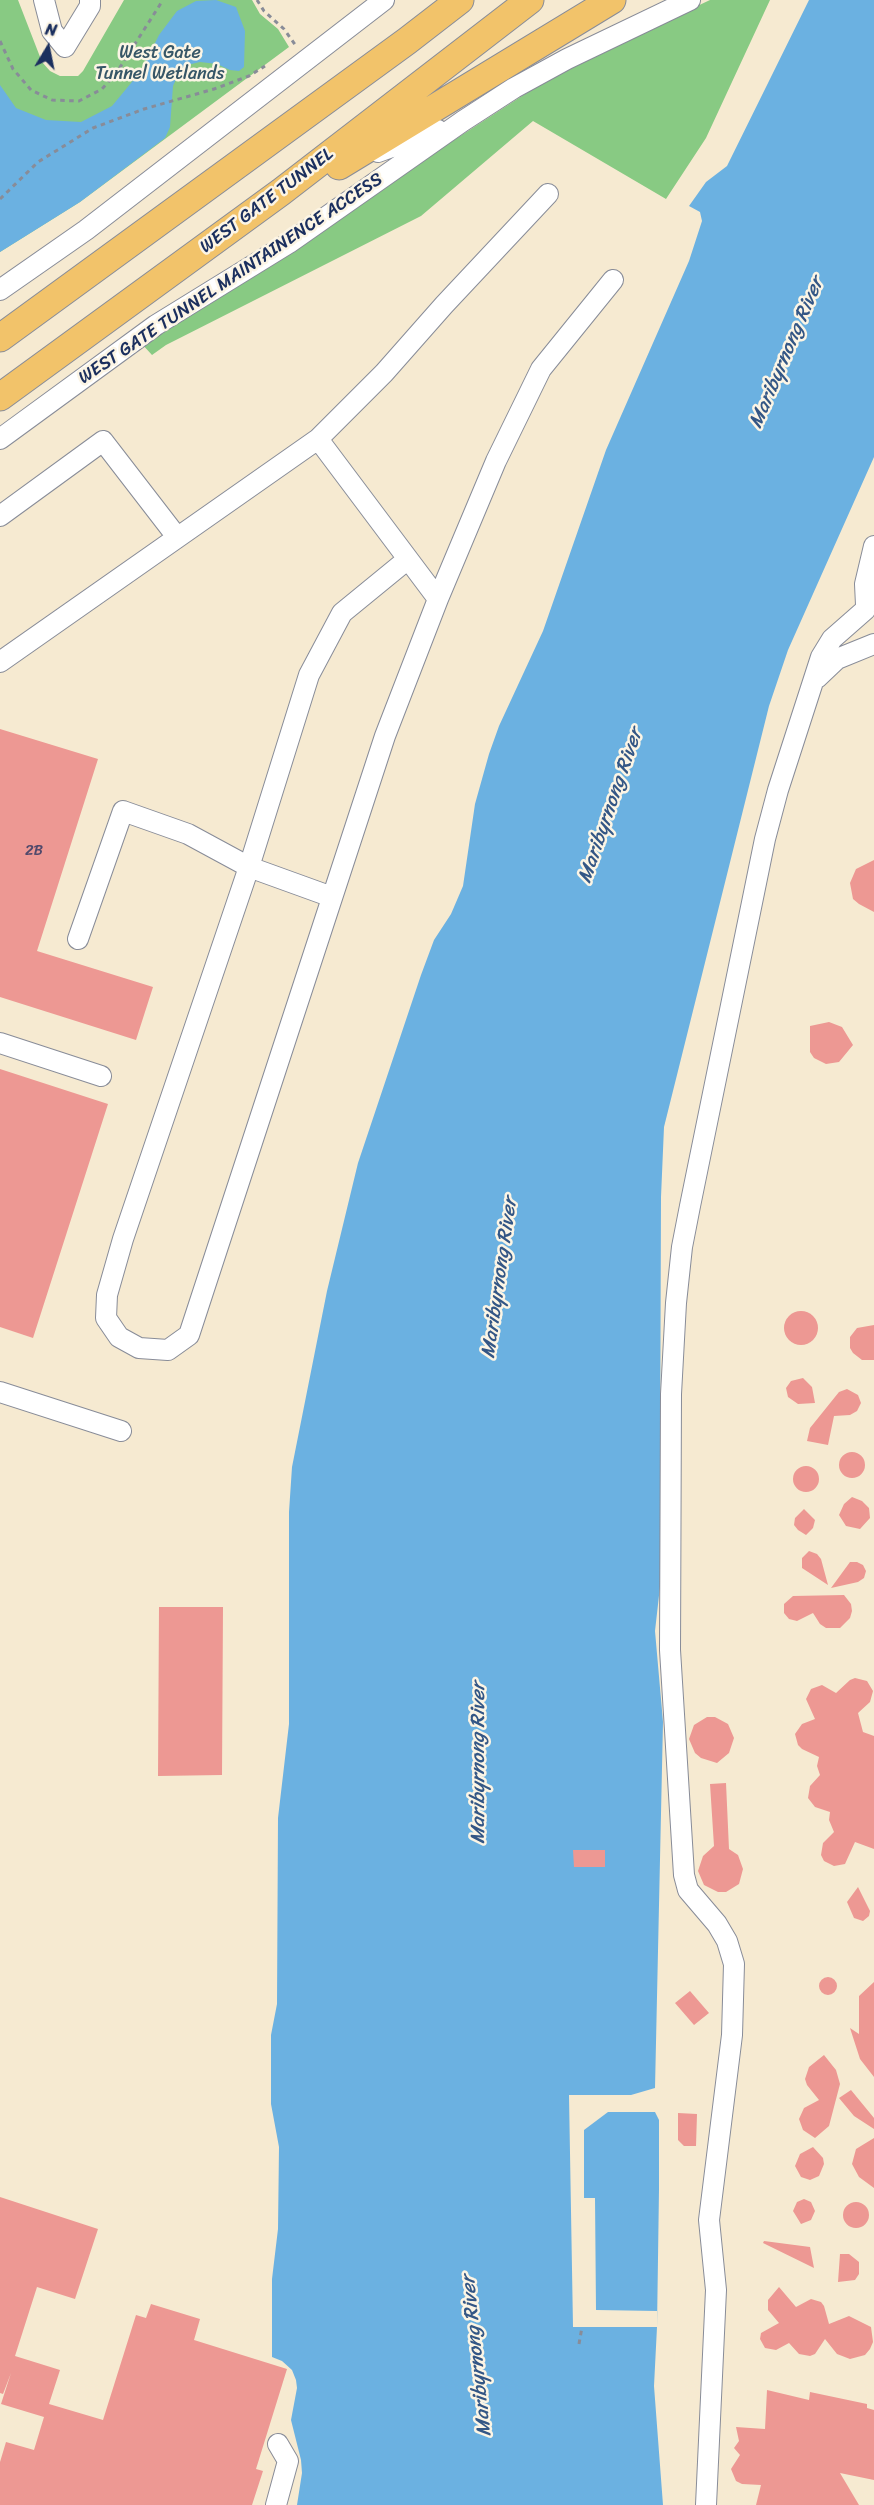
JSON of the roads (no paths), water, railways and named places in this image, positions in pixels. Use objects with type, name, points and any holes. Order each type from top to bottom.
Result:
[{"type":"highway","points":[[407,41],[452,0]]},
{"type":"highway","points":[[0,338],[460,0]]},
{"type":"highway","name":"WEST GATE TUNNEL","points":[[0,397],[281,192],[530,0]]},
{"type":"highway","points":[[281,192],[341,165],[612,0]]},
{"type":"street","points":[[44,0],[52,31],[65,47],[90,6],[90,0]]},
{"type":"street","points":[[0,290],[86,230],[384,0]]},
{"type":"street","name":"WEST GATE TUNNEL MAINTAINENCE ACCESS","points":[[0,439],[156,325],[289,243],[514,88],[567,59],[690,0]]},
{"type":"street","name":"WEST GATE TUNNEL MAINTAINENCE ACCESS","points":[[341,165],[463,121]]},
{"type":"street","points":[[0,662],[318,439],[384,373],[548,194]]},
{"type":"street","points":[[408,559],[342,614],[309,675],[249,867],[127,1228],[107,1295],[106,1318],[119,1337],[139,1348],[168,1350],[189,1335],[385,736],[438,598],[496,461],[541,369],[613,280]]},
{"type":"street","points":[[318,439],[438,598]]},
{"type":"street","points":[[0,516],[104,441],[177,537]]},
{"type":"street","points":[[874,546],[865,584],[868,602],[867,620],[874,632]]},
{"type":"street","points":[[706,2505],[716,2290],[709,2220],[732,2035],[734,1964],[727,1941],[717,1924],[688,1890],[684,1875],[670,1650],[671,1394],[675,1314],[684,1237],[765,838],[787,760],[821,657],[832,639],[868,602]]},
{"type":"street","points":[[815,680],[837,659],[874,644]]},
{"type":"street","points":[[78,939],[123,811],[188,834],[249,867],[332,897]]},
{"type":"street","points":[[0,1043],[101,1076]]},
{"type":"street","points":[[0,1392],[121,1431]]},
{"type":"street","points":[[276,2505],[288,2461],[278,2444]]},
{"type":"water","points":[[216,0],[236,7],[245,31],[244,67],[239,71],[217,64],[200,62],[187,65],[178,75],[173,86],[170,127],[165,138],[80,202],[0,252],[0,85],[16,108],[46,120],[81,122],[112,106],[141,71],[159,35],[177,11],[196,1]]},
{"type":"water","name":"Maribyrnong River","points":[[809,0],[874,0],[874,457],[788,650],[769,706],[664,1127],[661,1197],[660,1477],[663,1560],[655,1631],[663,1722],[655,2088],[655,2112],[659,2120],[659,2189],[654,2386],[663,2505],[297,2505],[302,2473],[291,2420],[297,2388],[296,2380],[292,2370],[282,2361],[272,2357],[272,2279],[278,2229],[279,2147],[271,2104],[271,2035],[277,2004],[278,1818],[289,1724],[289,1512],[292,1467],[327,1291],[358,1163],[421,975],[434,940],[451,914],[463,886],[475,804],[489,754],[499,726],[543,631],[606,450],[689,261],[702,221],[700,212],[689,206],[706,182],[727,166]]},
{"type":"park label","name":"West Gate Tunnel Wetlands","points":[[160,63]]}]
